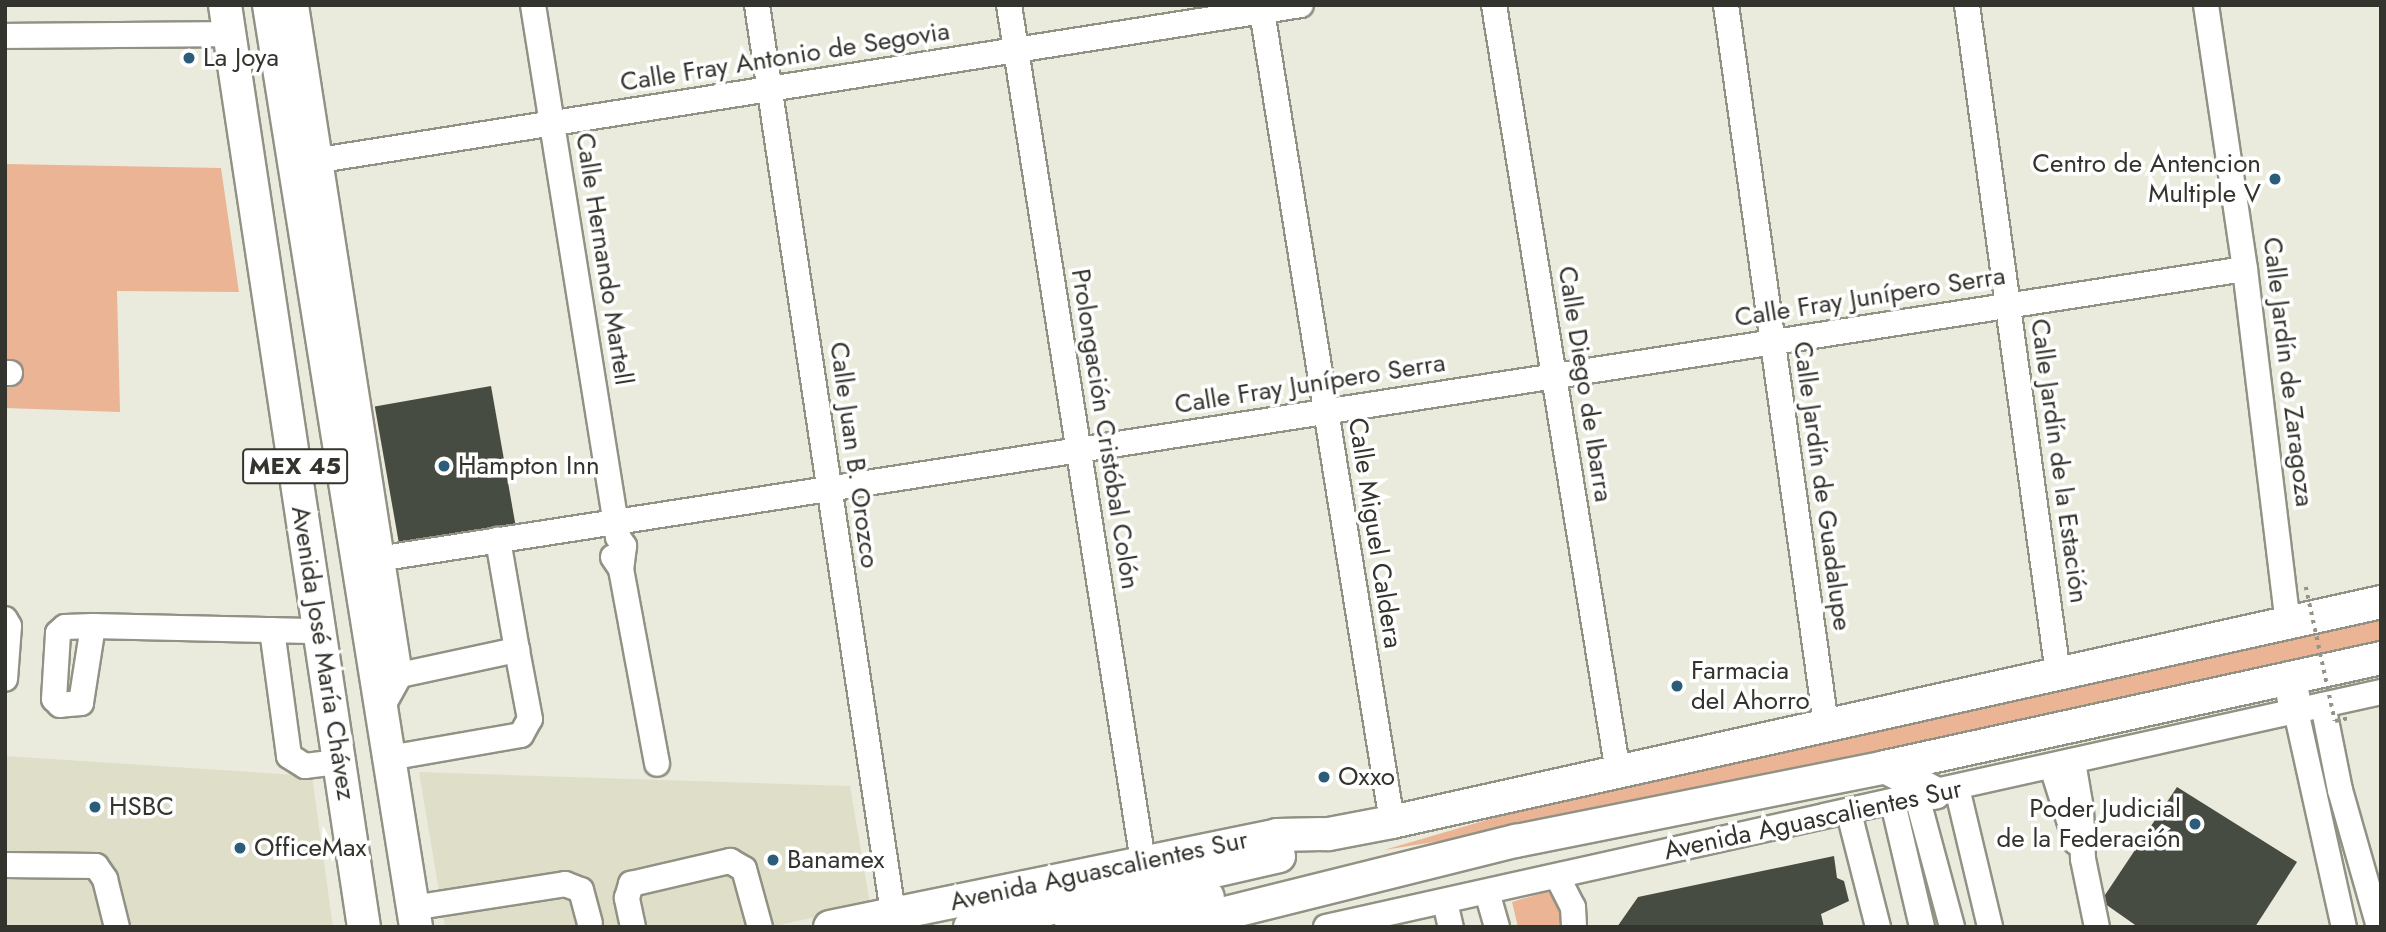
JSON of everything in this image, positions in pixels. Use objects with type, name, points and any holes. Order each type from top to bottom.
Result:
[{"type":"main road","name":"Avenida José María Chávez","points":[[269,5],[414,917]]},
{"type":"main road","name":"Avenida José María Chávez","points":[[227,20],[364,927]]},
{"type":"main road","name":"Avenida Aguascalientes Sur","points":[[830,927],[1277,835],[1329,834],[1392,822],[2381,603]]},
{"type":"main road","name":"Avenida Aguascalientes Sur","points":[[1070,927],[1323,874],[1516,841],[1885,767],[2381,658]]},
{"type":"main road","points":[[2290,678],[2310,708]]},
{"type":"main road","points":[[1885,767],[1925,795]]},
{"type":"main road","name":"Avenida Aguascalientes Sur","points":[[970,927],[1283,855],[1329,834]]},
{"type":"main road","name":"Avenida Aguascalientes Sur","points":[[1170,927],[1516,841]]},
{"type":"street","points":[[296,5],[384,558],[400,675],[517,650]]},
{"type":"street","name":"Calle Hernando Martell","points":[[533,5],[617,530],[612,547],[621,569],[657,764]]},
{"type":"street","name":"Calle Juan B. Orozco","points":[[757,5],[893,913]]},
{"type":"street","name":"Prolongación Cristóbal Colón","points":[[1009,5],[1143,862]]},
{"type":"street","name":"Calle Fray Antonio de Segovia","points":[[320,160],[1016,50],[1261,8],[1301,5]]},
{"type":"street","name":"Calle Diego de Ibarra","points":[[1494,5],[1618,772]]},
{"type":"street","name":"Calle Jardín de Guadalupe","points":[[1726,5],[1826,725]]},
{"type":"street","name":"Calle Jardín de la Estación","points":[[1967,5],[2058,674]]},
{"type":"street","name":"Calle Jardín de Zaragoza","points":[[2206,5],[2245,269],[2288,623]]},
{"type":"street","name":"Calle Miguel Caldera","points":[[1261,8],[1392,822]]},
{"type":"street","points":[[5,36],[227,20]]},
{"type":"street","name":"Calle Fray Junípero Serra","points":[[384,558],[498,540],[617,530],[829,489],[2245,269]]},
{"type":"street","points":[[389,758],[521,735],[530,719],[498,540]]},
{"type":"street","points":[[5,619],[9,626],[5,679]]},
{"type":"street","points":[[93,626],[320,631]]},
{"type":"street","points":[[272,630],[289,756],[305,766],[339,762]]},
{"type":"street","name":"Avenida José María Chávez","points":[[382,708],[400,675]]},
{"type":"street","name":"Avenida Aguascalientes Sur","points":[[1326,927],[1355,924],[1557,876],[1849,813],[2381,692]]},
{"type":"street","points":[[2310,708],[2344,927]]},
{"type":"street","points":[[2310,708],[2340,790],[2379,927]]},
{"type":"street","points":[[2062,764],[2097,927]]},
{"type":"street","points":[[1922,927],[1925,795]]},
{"type":"street","points":[[1925,795],[1952,927]]},
{"type":"street","points":[[1925,795],[1990,927]]},
{"type":"street","points":[[1849,813],[1878,927]]},
{"type":"street","points":[[634,927],[627,898],[631,884],[730,861],[744,869],[760,927]]},
{"type":"street","points":[[5,865],[96,866],[105,879],[117,927]]},
{"type":"street","points":[[1557,876],[1573,907],[1574,927]]},
{"type":"street","points":[[414,917],[565,884],[581,890],[585,926]]},
{"type":"street","points":[[1487,892],[1497,927]]},
{"type":"street","points":[[1445,902],[1451,927]]},
{"type":"path","points":[[2306,587],[2336,721],[2349,718]]},
{"type":"shaded area","points":[[5,164],[221,168],[239,292],[117,291],[120,412],[5,408]]},
{"type":"shaded area","points":[[2381,615],[2381,643],[1583,818],[1384,850],[1579,793]]},
{"type":"shaded area","points":[[5,756],[312,776],[333,927],[5,927]]},
{"type":"shaded area","points":[[419,772],[850,786],[870,904],[772,927],[445,927]]},
{"type":"shaded area","points":[[1559,888],[1570,927],[1518,927],[1512,902]]},
{"type":"building","name":"Hampton Inn","points":[[491,386],[516,528],[400,548],[375,406]]},
{"type":"building","name":"Poder Judicial de la Federación","points":[[2177,787],[2297,862],[2255,927],[2138,927],[2101,901]]},
{"type":"building","points":[[1834,856],[1837,878],[1844,881],[1849,901],[1821,914],[1824,927],[1617,927],[1638,897]]},
{"type":"place","name":"La Joya","points":[[189,58]]},
{"type":"place","name":"Centro de Antencion Multiple V","points":[[2275,179]]},
{"type":"place","name":"Hampton Inn","points":[[444,466]]},
{"type":"place","name":"Farmacia del Ahorro","points":[[1677,686]]},
{"type":"place","name":"Oxxo","points":[[1324,777]]},
{"type":"place","name":"HSBC","points":[[95,807]]},
{"type":"place","name":"Poder Judicial de la Federación","points":[[2195,824]]},
{"type":"place","name":"OfficeMax","points":[[240,848]]},
{"type":"place","name":"Banamex","points":[[773,860]]}]
